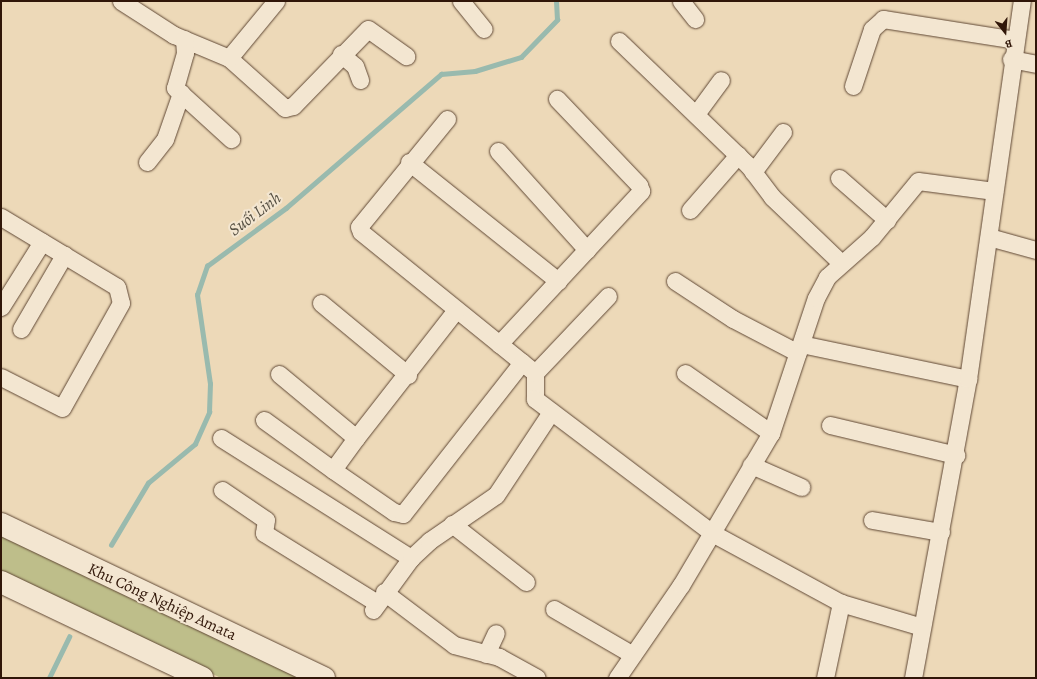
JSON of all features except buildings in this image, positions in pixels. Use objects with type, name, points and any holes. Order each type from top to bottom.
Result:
[{"type":"street","points":[[121,1],[184,39],[229,58],[285,108],[289,108],[341,54],[368,29],[406,56]]},
{"type":"street","points":[[229,58],[276,1]]},
{"type":"street","points":[[461,1],[484,29]]},
{"type":"street","points":[[681,1],[695,19]]},
{"type":"street","points":[[913,678],[956,455],[989,237],[1012,59],[1022,1]]},
{"type":"street","points":[[853,86],[872,29],[883,20],[1015,40]]},
{"type":"street","points":[[184,39],[185,53],[174,84],[181,93],[231,139]]},
{"type":"street","points":[[619,41],[696,114],[753,172],[772,197],[840,262]]},
{"type":"street","points":[[341,54],[355,66],[360,80]]},
{"type":"street","points":[[1012,59],[1036,64]]},
{"type":"street","points":[[696,114],[721,80]]},
{"type":"street","points":[[147,162],[165,139],[181,93]]},
{"type":"street","points":[[499,344],[587,250],[640,188],[557,99]]},
{"type":"street","points":[[447,119],[409,162],[359,230],[528,367],[537,383],[533,395],[551,412],[712,534],[841,603],[922,627]]},
{"type":"street","points":[[753,172],[782,132]]},
{"type":"street","points":[[498,151],[587,250]]},
{"type":"street","points":[[690,210],[738,156]]},
{"type":"street","points":[[409,162],[558,281]]},
{"type":"street","points":[[839,178],[887,220]]},
{"type":"street","points":[[617,678],[712,534],[771,433],[821,286],[840,262],[887,220],[918,181],[994,191]]},
{"type":"street","points":[[1,217],[117,287],[122,303],[62,408],[1,377]]},
{"type":"street","points":[[989,237],[1036,250]]},
{"type":"street","points":[[1,307],[42,242]]},
{"type":"street","points":[[21,329],[64,255]]},
{"type":"street","points":[[675,281],[733,319],[800,348],[968,379]]},
{"type":"street","points":[[264,420],[394,512],[403,514],[528,367],[608,296]]},
{"type":"street","points":[[321,303],[408,375]]},
{"type":"street","points":[[333,470],[356,438],[408,375],[456,310]]},
{"type":"street","points":[[685,373],[771,433]]},
{"type":"street","points":[[279,374],[356,438]]},
{"type":"street","points":[[378,602],[411,558],[452,524],[496,495],[551,412]]},
{"type":"street","points":[[830,425],[956,455]]},
{"type":"street","points":[[221,438],[411,558]]},
{"type":"street","points":[[751,465],[801,487]]},
{"type":"street","points":[[222,490],[266,520],[264,533],[378,602],[454,645],[499,657],[537,678]]},
{"type":"street","points":[[872,520],[941,532]]},
{"type":"street","name":"Khu Công Nghiệp Amata","points":[[1,524],[324,678]]},
{"type":"street","points":[[452,524],[526,582]]},
{"type":"street","points":[[1,582],[202,678]]},
{"type":"street","points":[[825,678],[841,603]]},
{"type":"street","points":[[554,609],[634,652]]},
{"type":"street","points":[[605,628],[634,652]]},
{"type":"street","points":[[486,654],[496,633]]},
{"type":"green space","points":[[1,533],[305,678],[221,678],[1,573]]},
{"type":"waterway","name":"Suối Linh","points":[[111,545],[148,483],[195,444],[209,412],[210,384],[197,295],[207,266],[286,208],[441,74],[475,71],[521,57],[557,20],[556,1]]},
{"type":"waterway","name":"Suối Linh","points":[[49,678],[69,637]]}]
